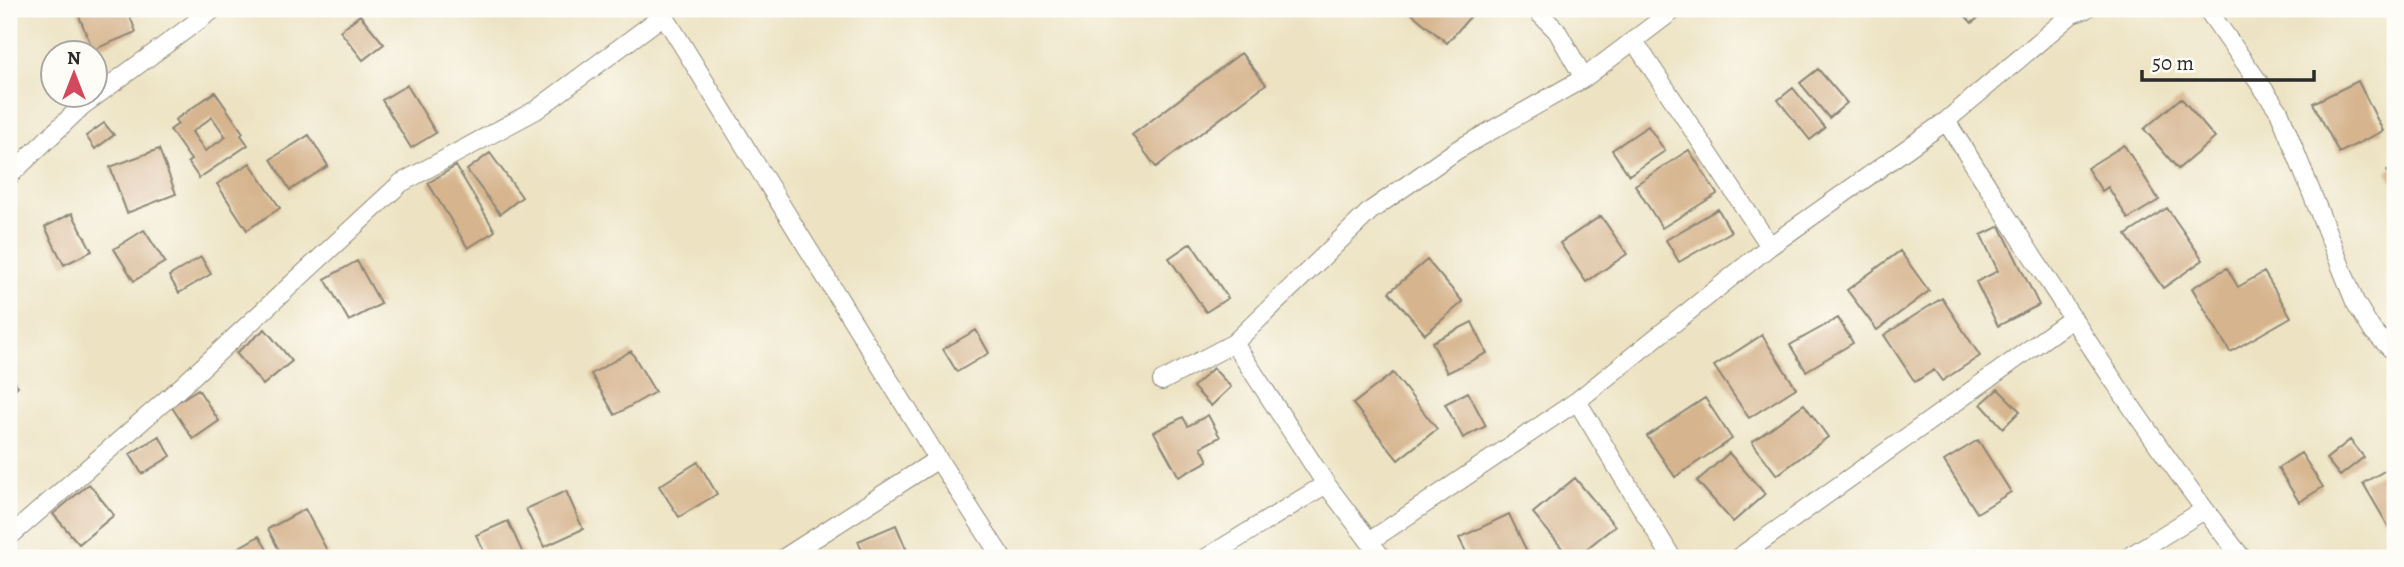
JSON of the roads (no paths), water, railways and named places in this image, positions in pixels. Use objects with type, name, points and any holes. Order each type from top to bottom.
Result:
[{"type":"street","points":[[9,176],[82,106],[214,9]]},
{"type":"street","points":[[1535,9],[1557,32],[1584,78]]},
{"type":"street","points":[[1162,381],[1234,343],[1370,211],[1457,150],[1584,78],[1675,9]]},
{"type":"street","points":[[1370,541],[1577,401],[1770,246],[1946,121],[2072,14],[2086,9]]},
{"type":"street","points":[[2207,9],[2279,111],[2355,302],[2372,330],[2395,353]]},
{"type":"street","points":[[9,537],[182,386],[401,183],[536,110],[662,12],[1002,558]]},
{"type":"street","points":[[1634,41],[1770,246]]},
{"type":"street","points":[[1946,121],[2073,318],[2203,510],[2242,558]]},
{"type":"street","points":[[1738,558],[2073,318]]},
{"type":"street","points":[[1234,343],[1326,484],[1381,558]]},
{"type":"street","points":[[1577,401],[1672,558]]},
{"type":"street","points":[[784,558],[938,459]]},
{"type":"street","points":[[1206,558],[1326,484]]},
{"type":"street","points":[[2127,558],[2203,510]]}]
